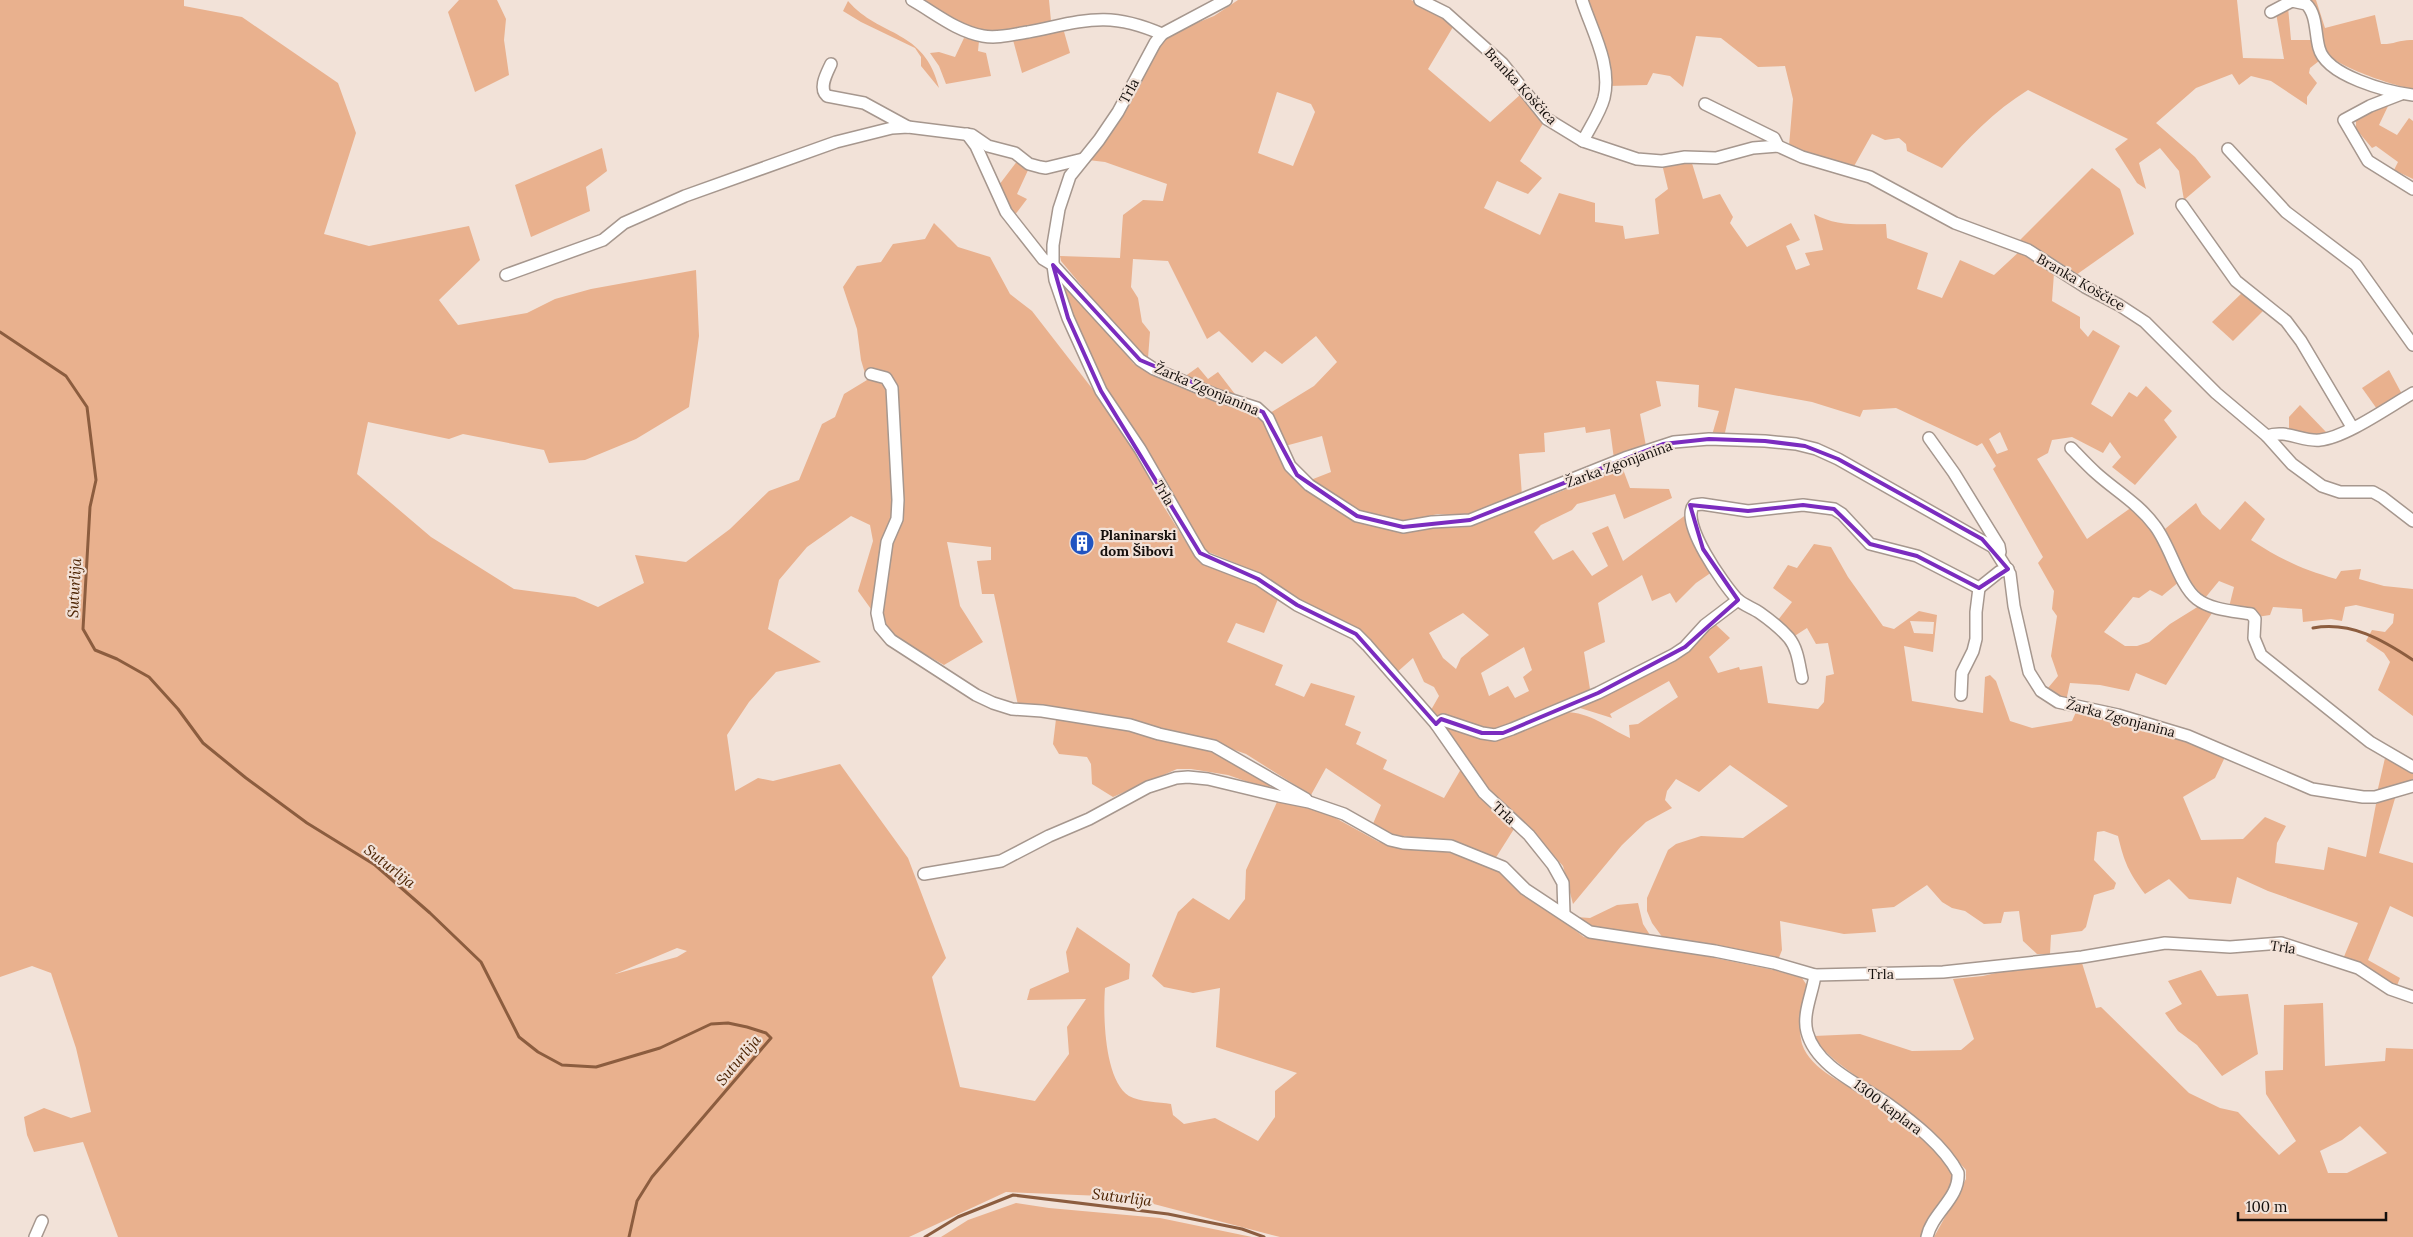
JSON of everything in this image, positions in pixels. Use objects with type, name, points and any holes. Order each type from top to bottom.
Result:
[{"type":"street","points":[[912,0],[952,25],[984,37],[1002,36],[1071,22],[1104,18],[1136,23],[1162,34],[1191,21],[1226,0]]},
{"type":"street","name":"Branka Koščica","points":[[1420,0],[1446,14],[1502,63],[1547,118],[1583,141],[1637,158],[1656,160],[1693,156],[1716,158],[1753,148],[1778,146]]},
{"type":"street","points":[[1582,0],[1598,42],[1606,81],[1601,107],[1583,141]]},
{"type":"street","points":[[2271,12],[2292,1],[2306,4],[2312,13],[2322,57],[2329,64],[2346,74],[2407,94]]},
{"type":"street","name":"Trla","points":[[1162,34],[1155,43],[1118,112],[1099,140],[1070,176],[1060,209],[1053,245],[1055,280],[1068,318],[1101,391],[1140,449],[1200,553],[1206,559],[1252,576],[1297,605],[1356,634],[1436,724],[1484,792],[1529,835],[1553,865],[1562,883],[1564,914],[1590,932],[1715,951],[1774,963],[1815,975],[1943,972],[2082,957],[2165,944],[2230,947],[2271,943],[2281,944],[2358,968],[2390,990],[2413,997]]},
{"type":"street","points":[[831,64],[822,86],[827,96],[864,104],[908,127]]},
{"type":"street","points":[[2407,94],[2370,106],[2344,120],[2368,161],[2413,189]]},
{"type":"street","name":"Branka Koščice","points":[[1705,104],[1774,138],[1778,146],[1810,159],[1870,177],[1955,223],[2022,248],[2094,293],[2134,313],[2155,330],[2216,393],[2268,436],[2292,464],[2322,486],[2340,492],[2373,492],[2413,521]]},
{"type":"street","points":[[506,275],[603,240],[624,224],[685,196],[836,142],[892,128],[908,127],[966,134],[978,138],[988,146],[1015,153],[1029,164],[1046,168],[1083,159]]},
{"type":"street","name":"Žarka Zgonjanina","points":[[966,134],[976,146],[1006,212],[1043,259],[1053,265],[1140,360],[1216,395],[1257,408],[1268,418],[1290,466],[1297,475],[1349,512],[1372,520],[1403,527],[1432,522],[1470,520],[1663,444],[1710,439],[1764,441],[1805,446],[1838,459],[1982,540],[2000,556],[2008,569],[2029,672],[2041,691],[2058,702],[2118,715],[2188,736],[2312,789],[2363,798],[2375,797],[2413,786]]},
{"type":"street","points":[[2228,148],[2286,212],[2356,265],[2413,345]]},
{"type":"street","points":[[2182,205],[2236,281],[2286,321],[2301,341],[2352,428]]},
{"type":"street","points":[[871,374],[886,378],[892,388],[898,500],[897,520],[887,542],[877,613],[880,626],[891,640],[976,695],[992,703],[1012,709],[1056,713],[1130,725],[1159,734],[1214,746],[1302,795],[1309,802]]},
{"type":"street","points":[[2268,436],[2277,433],[2319,440],[2352,428],[2413,393]]},
{"type":"street","points":[[1929,438],[1954,473],[1999,546],[2000,556]]},
{"type":"street","points":[[2071,448],[2096,473],[2147,516],[2166,543],[2181,578],[2197,599],[2206,605],[2251,614],[2255,619],[2254,638],[2261,655],[2370,742],[2413,767]]},
{"type":"street","points":[[1802,678],[1798,656],[1788,637],[1761,614],[1738,600],[1716,572],[1703,549],[1691,518],[1694,505],[1702,504],[1748,512],[1802,505],[1834,509],[1842,514],[1870,544],[1917,556],[1979,588]]},
{"type":"street","points":[[1961,695],[1962,673],[1973,651],[1976,639],[1976,612],[1979,588],[1999,572],[2008,569]]},
{"type":"street","points":[[1436,724],[1444,720],[1482,733],[1495,735],[1598,694],[1674,655],[1705,625],[1738,600]]},
{"type":"street","points":[[924,874],[1001,861],[1049,836],[1089,819],[1148,787],[1176,778],[1208,779],[1309,802],[1344,814],[1390,840],[1403,843],[1451,846],[1503,866],[1525,889],[1564,914]]},
{"type":"street","name":"1300 kaplara","points":[[1815,975],[1806,1016],[1806,1030],[1811,1044],[1834,1068],[1889,1105],[1937,1146],[1958,1174],[1957,1188],[1938,1213],[1927,1237]]},
{"type":"street","points":[[35,1237],[42,1221]]},
{"type":"highlighted area","points":[[1053,265],[1140,360],[1263,412],[1297,475],[1357,516],[1403,527],[1470,520],[1663,444],[1709,439],[1765,441],[1805,446],[1838,459],[1982,539],[2008,569],[1979,588],[1917,556],[1870,544],[1834,509],[1803,505],[1748,511],[1690,505],[1703,549],[1738,600],[1685,647],[1598,693],[1503,733],[1482,733],[1441,719],[1436,724],[1356,634],[1297,605],[1258,579],[1200,553],[1101,391],[1068,318]]},
{"type":"shaded area","points":[[0,0],[184,0],[184,6],[242,17],[338,83],[356,133],[324,234],[369,246],[469,226],[480,260],[439,300],[458,325],[527,313],[555,299],[591,289],[696,270],[699,336],[689,407],[636,439],[585,460],[549,463],[544,450],[463,434],[449,439],[368,422],[357,474],[431,537],[514,589],[575,597],[598,607],[644,583],[635,555],[686,562],[730,529],[769,491],[799,480],[822,424],[835,417],[844,394],[867,380],[861,360],[857,329],[843,287],[857,266],[881,262],[893,244],[925,239],[934,223],[958,247],[990,257],[1010,294],[1032,311],[1101,400],[1141,462],[1164,507],[1196,558],[1249,579],[1278,599],[1264,633],[1236,623],[1227,642],[1283,665],[1275,685],[1304,697],[1311,683],[1355,696],[1345,725],[1361,732],[1356,744],[1387,760],[1383,769],[1444,798],[1461,769],[1489,807],[1514,829],[1495,859],[1444,840],[1391,834],[1372,826],[1381,805],[1326,768],[1311,795],[1246,754],[1215,743],[1018,705],[994,594],[982,594],[977,561],[991,560],[991,547],[947,542],[960,606],[983,642],[944,665],[889,634],[858,591],[873,541],[870,525],[851,516],[807,547],[779,580],[768,629],[821,662],[776,672],[749,702],[727,735],[735,791],[758,778],[773,781],[840,764],[908,858],[946,958],[932,977],[960,1087],[1035,1101],[1069,1054],[1067,1027],[1086,999],[1027,1000],[1030,989],[1069,972],[1066,952],[1077,927],[1130,964],[1129,979],[1105,988],[1104,1014],[1107,1046],[1114,1076],[1121,1088],[1133,1098],[1171,1104],[1173,1115],[1184,1124],[1215,1118],[1258,1141],[1275,1117],[1275,1091],[1297,1073],[1216,1047],[1220,988],[1193,993],[1164,987],[1152,976],[1178,912],[1193,898],[1229,920],[1245,899],[1246,870],[1277,802],[1312,805],[1379,842],[1440,850],[1500,868],[1540,904],[1584,937],[1676,950],[1774,970],[1802,978],[1808,987],[1801,1016],[1800,1030],[1802,1044],[1813,1062],[1831,1076],[1869,1098],[1925,1141],[1950,1167],[1952,1181],[1924,1237],[1280,1237],[1127,1197],[1006,1192],[909,1237],[118,1237],[83,1142],[34,1152],[27,1135],[24,1117],[44,1108],[71,1118],[91,1112],[76,1048],[51,973],[32,966],[0,977]],"holes":[[[677,948],[687,951],[677,957],[615,974]]]},
{"type":"shaded area","points":[[459,0],[497,0],[506,19],[504,40],[509,75],[475,92],[448,12]]},
{"type":"shaded area","points":[[921,0],[1049,0],[1051,21],[1023,28],[994,32],[984,31],[955,22]]},
{"type":"shaded area","points":[[1238,0],[1411,0],[1428,8],[1453,27],[1428,69],[1490,122],[1521,94],[1544,122],[1520,161],[1542,178],[1528,194],[1497,181],[1484,208],[1540,235],[1559,193],[1595,203],[1595,222],[1623,226],[1625,239],[1659,234],[1655,199],[1668,189],[1662,164],[1691,160],[1703,199],[1720,194],[1733,217],[1730,223],[1747,247],[1791,223],[1800,240],[1786,246],[1796,270],[1810,265],[1805,253],[1823,250],[1814,214],[1840,223],[1886,224],[1887,238],[1928,253],[1917,289],[1942,298],[1960,260],[1994,275],[2021,250],[2054,273],[2052,301],[2080,317],[2080,328],[2088,337],[2093,330],[2120,346],[2091,404],[2112,417],[2129,392],[2137,397],[2146,386],[2172,411],[2164,420],[2177,437],[2135,485],[2112,467],[2121,457],[2110,442],[2103,453],[2072,437],[2052,440],[2048,453],[2037,459],[2087,539],[2132,507],[2152,528],[2180,581],[2162,596],[2150,590],[2139,598],[2133,597],[2104,632],[2125,646],[2137,646],[2149,642],[2170,624],[2199,606],[2212,613],[2166,685],[2136,673],[2129,691],[2100,685],[2070,683],[2066,701],[2048,688],[2058,676],[2051,656],[2057,616],[2052,609],[2054,591],[2038,563],[2043,557],[1993,469],[1996,466],[1982,443],[1977,446],[1896,408],[1863,410],[1860,417],[1812,402],[1735,388],[1724,437],[1712,435],[1719,411],[1698,407],[1699,385],[1656,381],[1661,406],[1640,414],[1646,446],[1614,459],[1610,429],[1586,433],[1585,427],[1544,433],[1545,452],[1519,454],[1522,496],[1470,517],[1438,514],[1403,521],[1371,516],[1308,481],[1331,472],[1322,436],[1285,446],[1270,413],[1314,386],[1337,362],[1316,336],[1282,364],[1265,351],[1252,363],[1219,331],[1207,339],[1168,261],[1133,259],[1131,287],[1138,298],[1142,322],[1150,332],[1148,358],[1138,353],[1061,261],[1060,256],[1120,258],[1123,215],[1143,200],[1163,201],[1167,184],[1105,162],[1088,160],[1115,125],[1163,41],[1184,28],[1214,16]],"holes":[[[1277,92],[1311,104],[1315,112],[1293,166],[1258,153]],[[2000,432],[2008,450],[1997,454],[1989,439]]]},
{"type":"shaded area","points":[[1587,0],[2237,0],[2243,58],[2284,59],[2276,13],[2288,7],[2291,40],[2311,40],[2319,61],[2310,68],[2309,73],[2317,83],[2307,97],[2307,105],[2271,81],[2251,76],[2239,85],[2232,74],[2196,88],[2156,123],[2195,157],[2211,177],[2184,200],[2179,171],[2160,148],[2139,163],[2146,189],[2137,183],[2115,149],[2128,139],[2028,90],[1982,126],[1942,168],[1907,151],[1906,144],[1899,138],[1885,140],[1872,134],[1853,168],[1789,146],[1793,99],[1785,66],[1758,67],[1721,38],[1696,36],[1683,87],[1670,76],[1653,73],[1647,85],[1609,86]]},
{"type":"shaded area","points":[[2306,0],[2316,0],[2325,28],[2375,15],[2381,44],[2413,40],[2413,89],[2352,69],[2330,57],[2319,39]]},
{"type":"shaded area","points":[[848,1],[860,13],[900,36],[923,54],[932,69],[939,88],[921,66],[921,57],[915,48],[861,22],[843,11]]},
{"type":"shaded area","points":[[1063,28],[1070,53],[1022,73],[1013,40]]},
{"type":"shaded area","points":[[964,38],[979,41],[978,51],[986,53],[991,76],[946,84],[939,66],[930,53],[939,52],[955,57]]},
{"type":"shaded area","points":[[2389,104],[2379,125],[2397,135],[2409,118],[2413,121],[2413,179],[2394,170],[2398,162],[2376,146],[2372,148],[2356,129],[2356,118]]},
{"type":"shaded area","points":[[602,148],[607,171],[586,187],[590,211],[531,237],[515,185]]},
{"type":"shaded area","points":[[1018,160],[1029,168],[1017,194],[1027,199],[1014,216],[999,185]]},
{"type":"shaded area","points":[[2092,168],[2120,189],[2134,234],[2076,275],[2019,241]]},
{"type":"shaded area","points":[[1066,283],[1134,364],[1221,403],[1252,411],[1265,422],[1290,473],[1332,508],[1354,520],[1400,533],[1428,528],[1468,527],[1580,484],[1621,464],[1630,488],[1669,489],[1672,498],[1624,519],[1615,494],[1577,504],[1572,510],[1541,525],[1534,532],[1553,560],[1573,550],[1592,576],[1608,566],[1592,533],[1608,526],[1623,561],[1687,514],[1696,544],[1712,572],[1696,583],[1676,603],[1670,593],[1652,601],[1642,575],[1598,603],[1605,642],[1584,652],[1590,689],[1522,721],[1495,728],[1485,728],[1449,717],[1436,716],[1431,710],[1439,696],[1434,687],[1424,682],[1413,658],[1395,674],[1385,656],[1363,632],[1316,610],[1250,569],[1206,551],[1155,463],[1107,390],[1060,287]],"holes":[[[1463,613],[1489,635],[1461,658],[1456,669],[1443,658],[1429,633]],[[1524,647],[1532,670],[1523,677],[1529,691],[1515,698],[1508,686],[1489,696],[1481,673]]]},
{"type":"shaded area","points":[[2244,291],[2266,308],[2233,341],[2212,322]]},
{"type":"shaded area","points":[[1198,367],[1208,379],[1218,372],[1238,398],[1184,377]]},
{"type":"shaded area","points":[[2389,370],[2403,396],[2377,409],[2362,388]]},
{"type":"shaded area","points":[[2300,405],[2328,434],[2312,436],[2289,431],[2289,417]]},
{"type":"shaded area","points":[[2245,501],[2265,519],[2251,540],[2272,553],[2302,568],[2336,579],[2341,571],[2361,569],[2359,579],[2384,586],[2413,589],[2413,716],[2378,690],[2390,662],[2384,653],[2366,641],[2372,630],[2385,632],[2393,623],[2394,614],[2356,605],[2345,607],[2342,621],[2331,619],[2303,622],[2302,609],[2273,607],[2270,615],[2257,617],[2256,611],[2229,607],[2234,587],[2219,581],[2205,598],[2185,577],[2165,529],[2196,503],[2202,514],[2220,530]]},
{"type":"shaded area","points":[[1814,544],[1831,547],[1848,577],[1883,626],[1894,629],[1919,611],[1937,615],[1933,652],[1904,646],[1912,701],[1983,713],[1985,677],[1990,675],[1996,681],[2010,721],[2032,728],[2072,721],[2076,712],[2122,720],[2190,742],[2225,757],[2215,778],[2183,797],[2201,840],[2243,839],[2265,817],[2286,826],[2277,843],[2275,863],[2324,870],[2328,847],[2366,857],[2376,804],[2396,795],[2379,853],[2413,863],[2413,917],[2390,906],[2368,960],[2400,978],[2396,988],[2343,959],[2358,923],[2268,891],[2237,877],[2231,904],[2189,899],[2169,879],[2145,894],[2128,867],[2118,836],[2104,831],[2097,832],[2094,860],[2116,883],[2114,889],[2094,895],[2086,927],[2082,931],[2051,935],[2050,954],[2037,954],[2023,941],[2019,911],[2004,912],[2001,923],[1984,924],[1965,911],[1952,908],[1942,902],[1927,885],[1894,907],[1872,909],[1876,932],[1844,934],[1780,921],[1782,950],[1778,960],[1721,946],[1663,938],[1652,923],[1647,911],[1647,898],[1668,850],[1676,844],[1701,836],[1743,838],[1788,806],[1730,765],[1699,792],[1676,779],[1667,791],[1665,800],[1672,808],[1646,822],[1622,845],[1573,904],[1563,866],[1532,831],[1486,789],[1479,775],[1444,728],[1444,724],[1485,739],[1497,739],[1565,712],[1583,715],[1599,721],[1630,738],[1629,725],[1638,724],[1678,697],[1669,681],[1610,714],[1612,718],[1580,708],[1578,705],[1678,659],[1714,623],[1730,638],[1709,657],[1718,673],[1739,667],[1740,670],[1762,666],[1768,703],[1818,709],[1824,702],[1826,676],[1834,674],[1828,643],[1816,644],[1807,628],[1793,637],[1778,620],[1792,602],[1773,588],[1788,565],[1797,568]],"holes":[[[1910,621],[1934,622],[1933,634],[1914,633]]]},
{"type":"shaded area","points":[[1056,719],[1134,731],[1207,748],[1271,785],[1268,789],[1228,775],[1191,769],[1177,769],[1113,797],[1092,784],[1091,764],[1087,757],[1059,754],[1053,744]]},
{"type":"shaded area","points":[[2385,758],[2413,772],[2413,781],[2377,793]]},
{"type":"shaded area","points":[[1638,903],[1643,924],[1650,935],[1648,937],[1589,926],[1576,917],[1590,918],[1617,905]]},
{"type":"shaded area","points":[[2082,963],[2096,1008],[2101,1007],[2189,1093],[2220,1108],[2238,1112],[2279,1155],[2296,1141],[2266,1094],[2265,1071],[2283,1070],[2284,1005],[2323,1003],[2325,1066],[2385,1061],[2386,1048],[2413,1049],[2413,1237],[1934,1237],[1966,1179],[1966,1170],[1933,1134],[1837,1062],[1818,1045],[1814,1036],[1860,1034],[1912,1051],[1961,1050],[1974,1039],[1953,979],[1983,976],[2021,967]],"holes":[[[2360,1126],[2387,1153],[2347,1173],[2328,1173],[2320,1151],[2342,1140]]]},
{"type":"shaded area","points":[[2201,970],[2217,996],[2248,994],[2258,1054],[2222,1076],[2197,1045],[2178,1031],[2165,1013],[2182,1004],[2168,981]]},
{"type":"shaded area","points":[[1016,1203],[1049,1208],[1160,1218],[1252,1237],[941,1237],[968,1220]]},
{"type":"waterway","name":"Suturlija","points":[[0,332],[66,376],[87,407],[96,480],[90,507],[83,629],[95,650],[117,659],[149,677],[178,709],[203,743],[246,778],[307,823],[375,865],[430,913],[481,962],[519,1037],[538,1052],[562,1065],[596,1067],[660,1048],[711,1024],[728,1023],[747,1027],[766,1033],[771,1038],[652,1177],[637,1201],[629,1237]]},
{"type":"waterway","points":[[2313,628],[2340,627],[2366,634],[2413,660]]},
{"type":"waterway","name":"Suturlija","points":[[925,1237],[958,1217],[1013,1195],[1168,1214],[1242,1229],[1264,1237]]},
{"type":"place","name":"Planinarski dom Šibovi","points":[[1082,543]]}]
